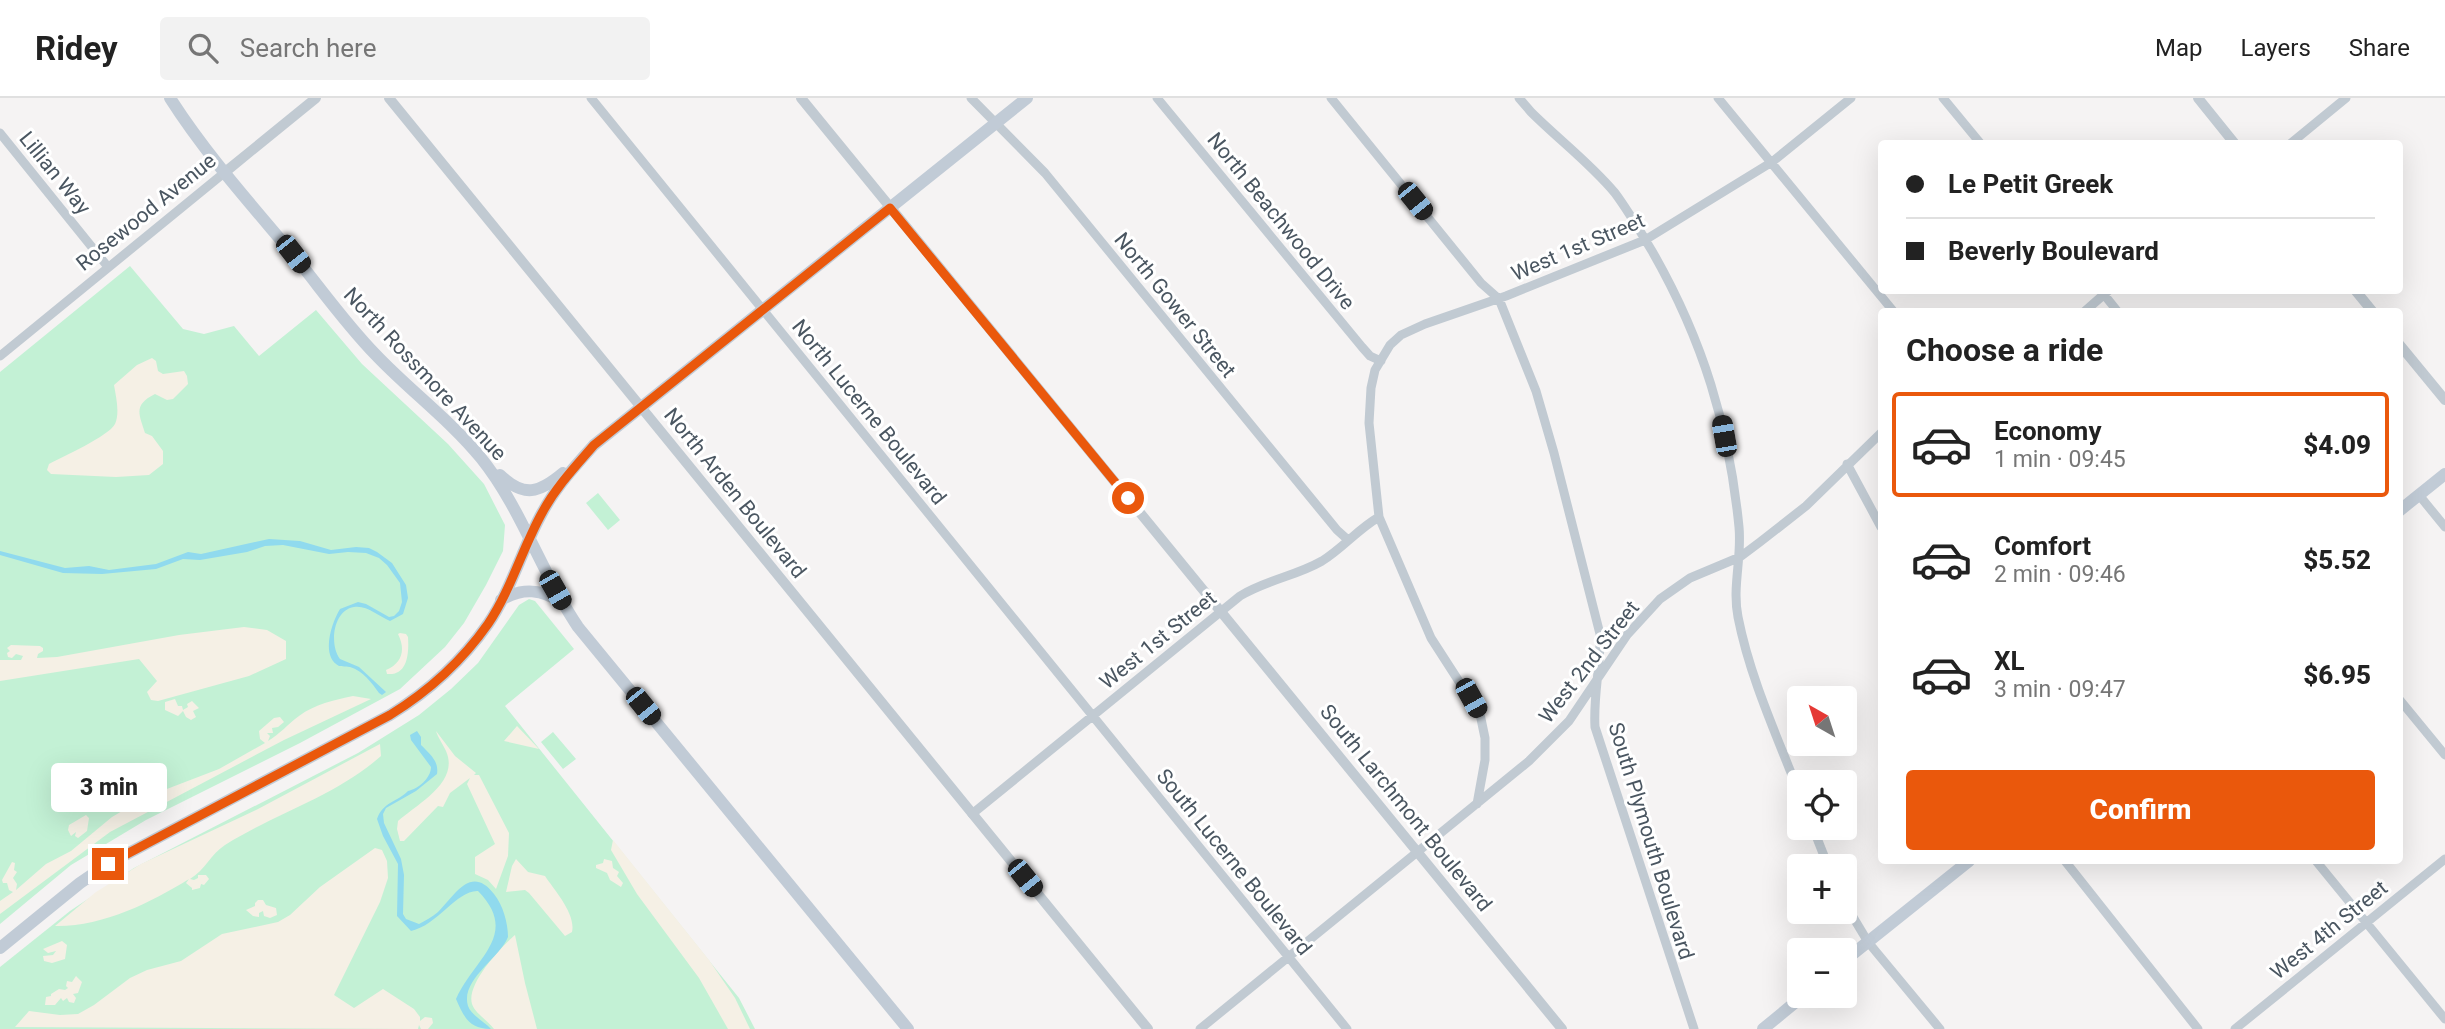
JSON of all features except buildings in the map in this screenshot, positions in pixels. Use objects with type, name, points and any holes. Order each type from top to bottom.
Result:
[{"type":"main road","name":"North Rossmore Avenue","points":[[170,98],[225,173],[361,339],[388,368],[445,419],[481,458],[510,498],[578,627],[908,1029]]},
{"type":"main road","points":[[481,458],[514,487],[533,491],[551,483],[594,445],[1027,98]]},
{"type":"main road","points":[[0,948],[80,883],[108,864],[406,705],[430,687],[466,652],[489,622],[556,490],[594,445]]},
{"type":"main road","points":[[2403,508],[2445,474]]},
{"type":"main road","points":[[501,600],[521,591],[532,590],[543,592],[563,603]]},
{"type":"main road","points":[[1857,951],[1965,864]]},
{"type":"main road","points":[[1763,1029],[1788,1008]]},
{"type":"street","name":"Rosewood Avenue","points":[[0,356],[316,98]]},
{"type":"street","name":"North Arden Boulevard","points":[[389,98],[1148,1029]]},
{"type":"street","name":"North Lucerne Boulevard","points":[[591,98],[1094,716]]},
{"type":"street","name":"South Larchmont Boulevard","points":[[801,98],[1562,1029]]},
{"type":"street","name":"North Gower Street","points":[[971,98],[1045,173],[1347,540]]},
{"type":"street","name":"North Beachwood Drive","points":[[1157,98],[1362,347],[1370,356],[1381,361]]},
{"type":"street","points":[[1331,98],[1481,283],[1499,299]]},
{"type":"street","points":[[1520,98],[1531,112],[1614,192],[1633,218],[1689,322],[1717,399],[1740,529],[1736,587],[1740,626],[1759,690],[1790,770]]},
{"type":"street","points":[[1718,98],[1878,292]]},
{"type":"street","name":"West 1st Street","points":[[1381,361],[1390,345],[1401,335],[1645,240],[1772,162],[1851,98]]},
{"type":"street","points":[[1943,98],[1978,140]]},
{"type":"street","points":[[2198,98],[2232,140]]},
{"type":"street","points":[[2295,140],[2346,98]]},
{"type":"street","name":"Lillian Way","points":[[0,133],[108,267]]},
{"type":"street","points":[[1879,294],[1891,308]]},
{"type":"street","points":[[2088,308],[2103,294]]},
{"type":"street","points":[[2359,294],[2370,308]]},
{"type":"street","name":"South Plymouth Boulevard","points":[[1499,299],[1536,391],[1597,616],[1601,656],[1595,727],[1694,1029]]},
{"type":"street","points":[[2403,349],[2445,400]]},
{"type":"street","points":[[1381,361],[1375,370],[1371,388],[1369,424],[1379,517],[1431,638],[1480,714],[1485,738],[1485,760],[1478,804]]},
{"type":"street","name":"West 2nd Street","points":[[1200,1029],[1529,761],[1569,721],[1627,635],[1660,599],[1690,578],[1740,557],[1806,506],[1878,436]]},
{"type":"street","points":[[1847,464],[1878,521]]},
{"type":"street","points":[[2419,495],[2445,527]]},
{"type":"street","name":"West 1st Street","points":[[972,814],[1220,612],[1251,590],[1322,561],[1379,517]]},
{"type":"street","points":[[2403,704],[2445,755]]},
{"type":"street","name":"South Lucerne Boulevard","points":[[1094,716],[1347,1029]]},
{"type":"street","name":"West 4th Street","points":[[2235,1029],[2445,859]]},
{"type":"street","points":[[2067,864],[2199,1029]]},
{"type":"street","points":[[2318,864],[2445,1020]]},
{"type":"street","points":[[1857,924],[1868,942],[1940,1029]]},
{"type":"green space","points":[[130,266],[183,329],[204,334],[234,326],[259,356],[316,310],[362,364],[448,444],[484,484],[505,525],[503,551],[464,623],[445,647],[400,689],[300,743],[146,820],[71,865],[0,924],[0,372]]},
{"type":"green space","points":[[598,493],[620,520],[608,530],[586,503]]},
{"type":"green space","points":[[529,599],[535,601],[574,649],[505,706],[739,998],[755,1029],[0,1029],[0,967],[70,911],[134,868],[358,753],[419,715],[478,663],[519,605]]},
{"type":"green space","points":[[553,732],[576,759],[563,769],[541,742]]},
{"type":"sand","points":[[152,358],[156,361],[158,371],[163,374],[184,371],[188,384],[173,399],[167,400],[155,394],[141,406],[140,415],[145,433],[152,436],[163,451],[163,464],[149,475],[116,477],[51,474],[47,470],[49,464],[111,429],[117,415],[114,385],[137,365]]},
{"type":"sand","points":[[244,627],[267,630],[286,641],[286,659],[249,676],[158,701],[151,700],[147,692],[157,681],[139,659],[0,681],[0,660],[21,660],[23,656],[16,654],[12,658],[8,657],[7,653],[10,651],[7,648],[11,645],[40,646],[43,651],[37,658],[57,657],[179,635]]},
{"type":"sand","points":[[400,633],[408,637],[406,662],[399,671],[387,674],[386,670],[396,664],[401,655]]},
{"type":"sand","points":[[353,696],[371,699],[284,740],[110,832],[0,914],[0,901],[13,892],[2,880],[12,862],[15,863],[14,870],[17,872],[13,878],[17,884],[16,890],[46,864],[71,851],[112,817],[146,797],[219,769],[265,743],[260,739],[259,731],[274,718],[280,717],[284,722],[272,728],[273,733],[267,733],[270,736],[268,741],[312,708]]},
{"type":"sand","points":[[175,699],[183,710],[192,701],[199,708],[193,711],[196,717],[191,720],[183,711],[178,716],[165,710],[165,702]]},
{"type":"sand","points":[[517,726],[539,749],[504,741]]},
{"type":"sand","points":[[436,731],[455,756],[476,773],[474,775],[479,775],[509,833],[508,856],[496,889],[488,880],[475,874],[475,857],[495,844],[467,784],[470,778],[450,793],[443,807],[438,806],[404,841],[400,841],[398,821],[425,800],[447,773],[449,762]]},
{"type":"sand","points":[[380,744],[381,756],[345,782],[220,849],[190,879],[206,875],[209,879],[204,885],[201,884],[200,888],[192,890],[186,883],[189,879],[158,897],[108,918],[55,926],[96,892],[141,864],[258,809]]},
{"type":"sand","points":[[86,815],[89,818],[87,831],[78,838],[75,836],[76,832],[71,836],[69,825]]},
{"type":"sand","points":[[613,840],[709,960],[735,998],[750,1029],[728,1029],[699,978],[637,894],[611,850]]},
{"type":"sand","points":[[375,848],[382,850],[387,861],[388,878],[380,902],[334,995],[354,1008],[383,989],[414,1009],[420,1021],[425,1017],[432,1018],[433,1023],[428,1029],[421,1029],[419,1025],[418,1029],[15,1027],[29,1011],[78,1014],[130,978],[147,970],[181,961],[222,934],[278,922],[290,915],[320,887]]},
{"type":"sand","points":[[516,859],[528,872],[545,876],[568,910],[572,932],[565,936],[525,890],[506,892]]},
{"type":"sand","points":[[604,859],[612,861],[613,868],[619,872],[617,876],[623,883],[621,887],[610,880],[607,873],[596,868]]},
{"type":"sand","points":[[258,900],[276,908],[277,915],[270,918],[264,916],[263,911],[259,913],[259,917],[253,916],[246,910],[255,906]]},
{"type":"sand","points":[[515,935],[537,1029],[494,1029],[472,1004],[474,986],[479,977]]},
{"type":"sand","points":[[62,941],[67,945],[65,959],[52,963],[44,961],[43,956],[53,955],[56,951],[48,953],[43,949]]},
{"type":"sand","points":[[76,976],[82,982],[78,993],[73,994],[76,998],[74,1003],[67,998],[63,1001],[61,998],[55,1005],[45,1005],[46,997],[59,989],[68,988],[67,981],[72,982]]},
{"type":"water","points":[[269,539],[300,541],[331,550],[369,548],[392,563],[406,585],[408,598],[403,614],[390,621],[368,609],[354,607],[341,614],[334,637],[340,659],[359,667],[386,692],[382,695],[359,671],[339,666],[333,661],[329,647],[331,630],[340,609],[358,602],[389,617],[399,611],[402,602],[400,583],[387,565],[379,558],[366,553],[329,554],[283,545],[265,546],[200,560],[183,559],[156,569],[102,574],[63,573],[0,555],[0,551],[65,568],[89,566],[109,570],[156,564],[188,552],[201,554]]},
{"type":"water","points":[[417,731],[421,737],[421,745],[435,761],[437,774],[416,791],[386,808],[383,814],[384,823],[401,859],[404,875],[403,914],[406,919],[419,924],[438,912],[457,891],[471,882],[486,885],[494,894],[504,914],[508,937],[475,978],[467,996],[470,1009],[491,1029],[477,1027],[468,1021],[456,999],[495,934],[495,921],[490,907],[478,891],[462,896],[421,928],[411,931],[397,916],[398,864],[377,819],[387,806],[420,785],[429,775],[431,767],[411,740],[410,735]]},
{"type":"route","points":[[108,864],[390,715],[430,687],[466,652],[489,622],[547,504],[567,475],[594,445],[890,208],[1128,498]]}]
